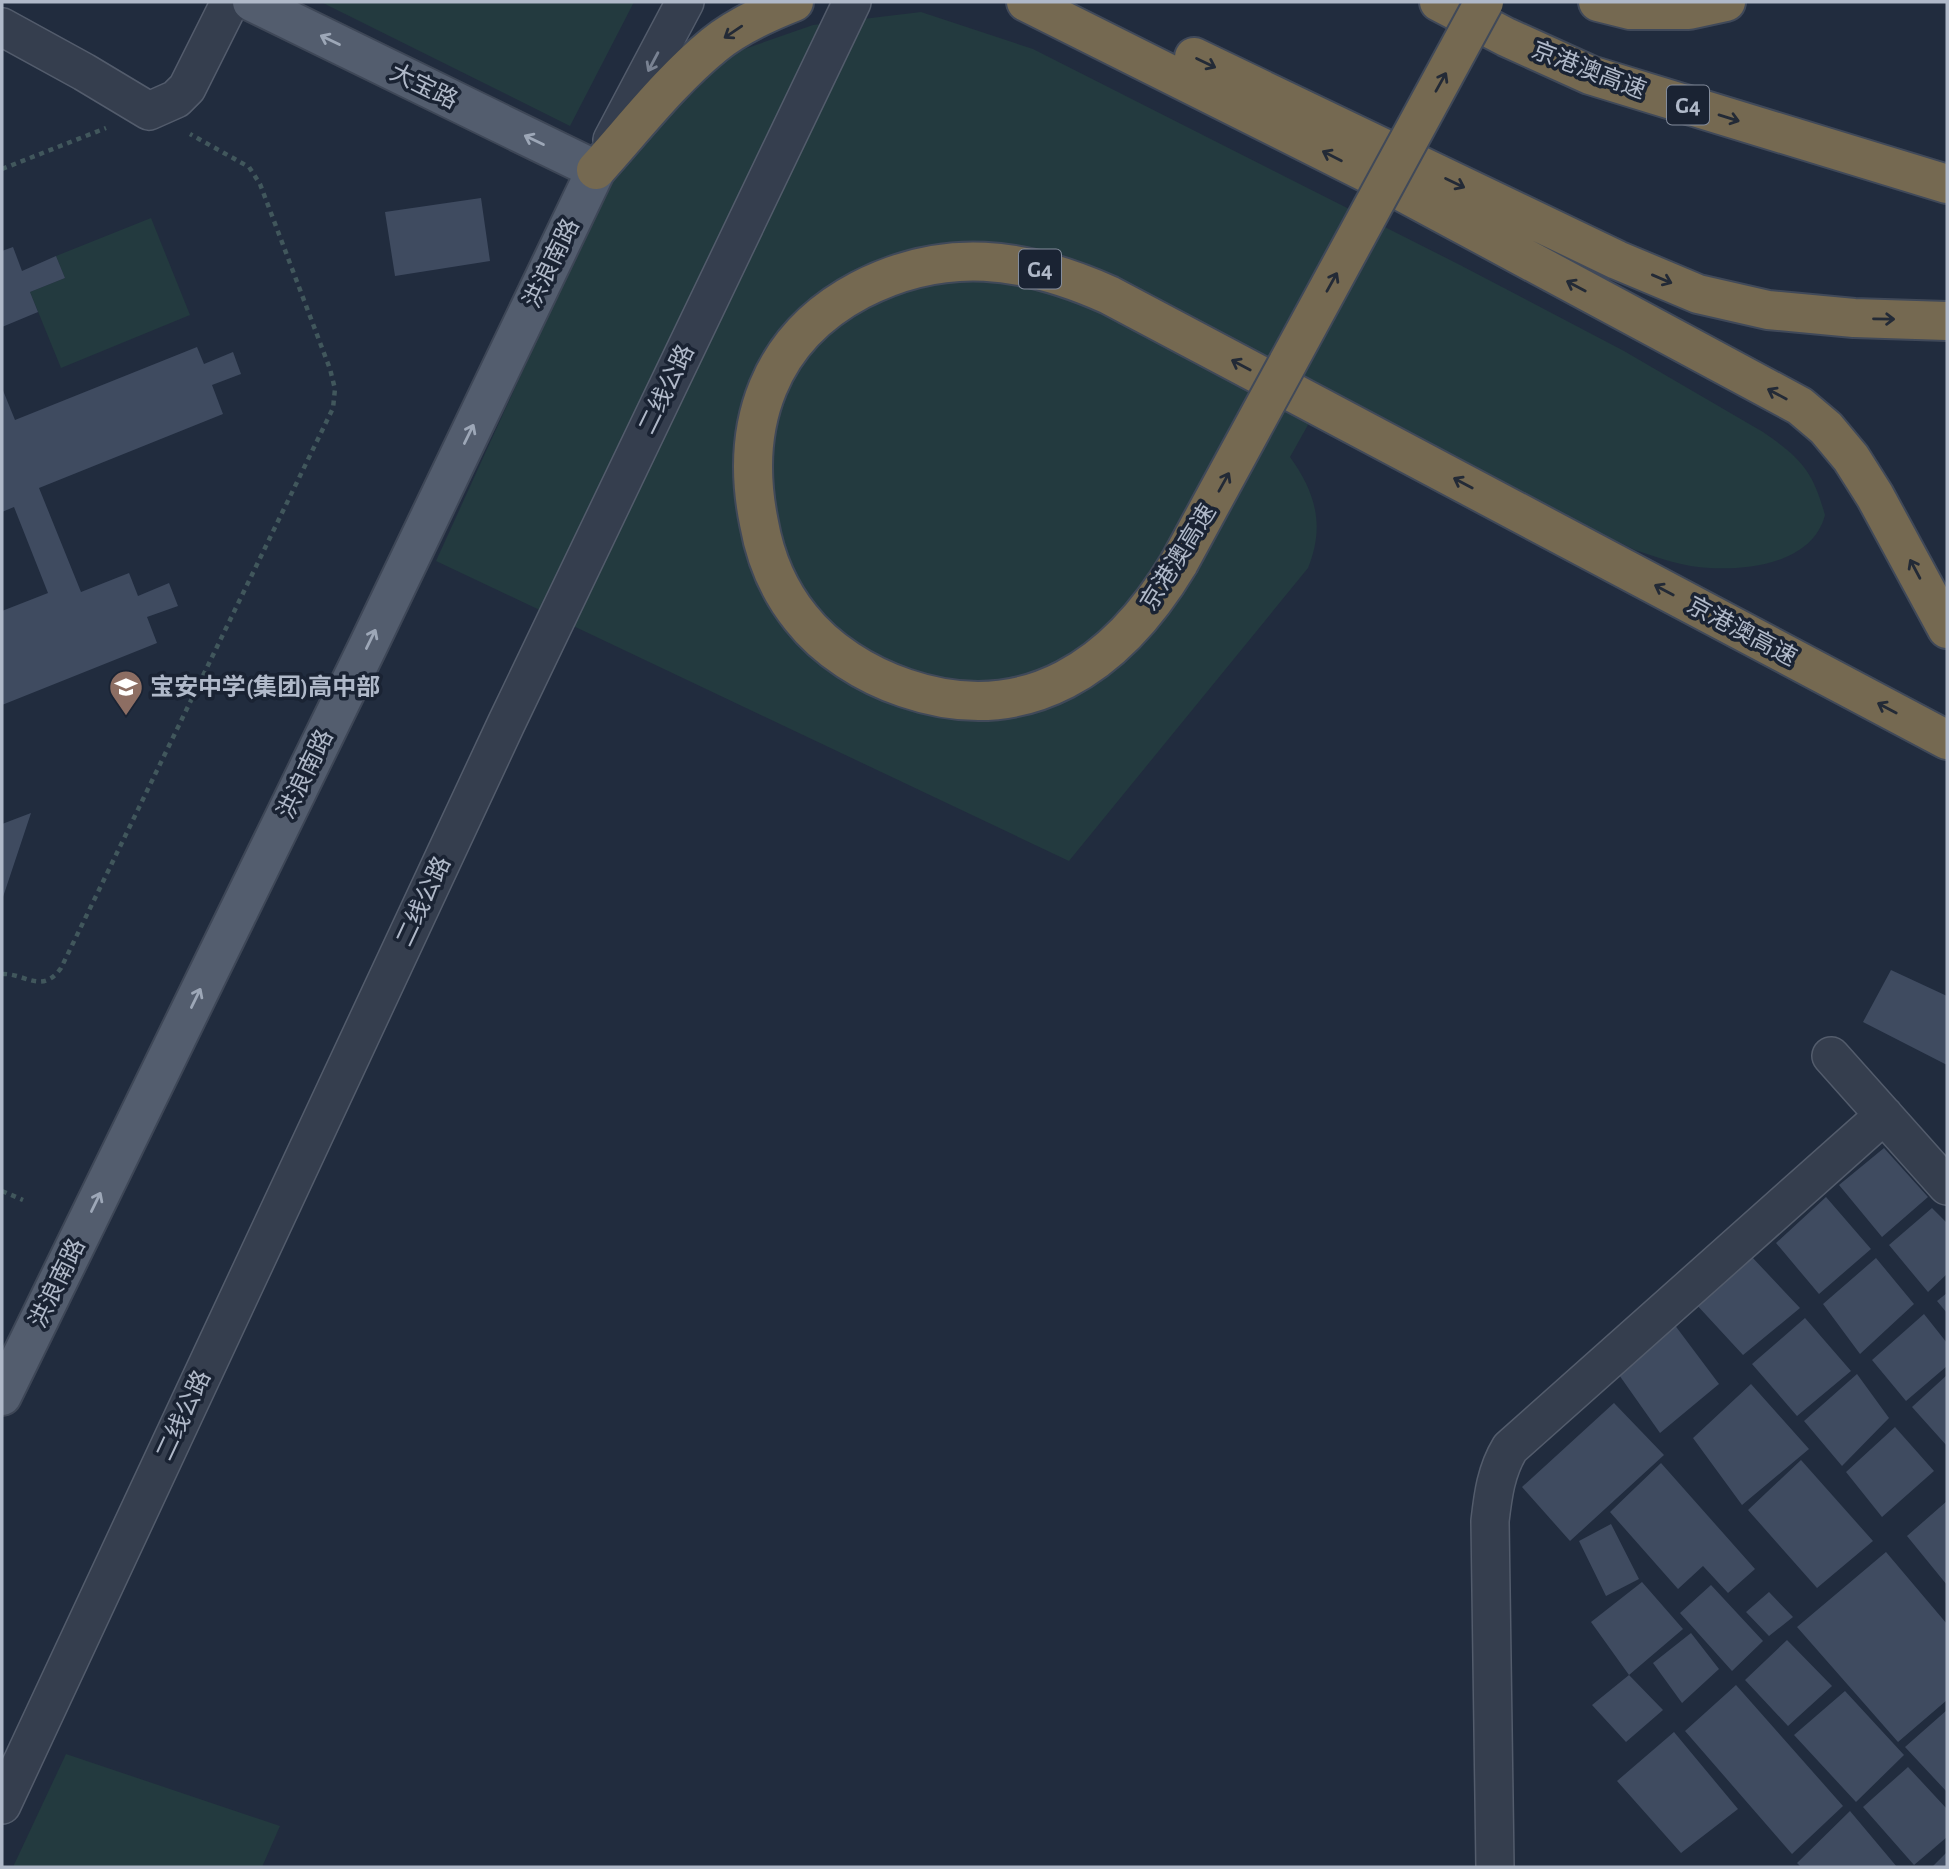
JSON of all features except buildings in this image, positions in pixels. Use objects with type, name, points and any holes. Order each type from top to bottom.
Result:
[{"type":"highway","points":[[596,170],[685,71],[715,44],[746,23],[794,2]]},
{"type":"highway","points":[[1026,2],[1367,173],[1800,406],[1826,428],[1851,458],[1875,496],[1947,629]]},
{"type":"highway","points":[[1078,2],[1617,260],[1698,295],[1768,310],[1854,318],[1947,321]]},
{"type":"highway","name":"京港澳高速","points":[[1439,2],[1506,37],[1590,75],[1947,184]]},
{"type":"highway","name":"京港澳高速","points":[[1484,2],[1179,563],[1154,601],[1126,635],[1092,664],[1054,685],[1017,696],[966,701],[930,696],[889,683],[854,664],[810,629],[788,601],[772,568],[760,531],[753,474],[756,422],[767,388],[783,358],[807,329],[837,303],[876,282],[917,268],[959,261],[1004,262],[1078,281],[1121,302],[1947,740]]},
{"type":"highway","points":[[1598,2],[1630,10],[1689,10],[1726,2]]},
{"type":"main road","name":"大宝路","points":[[252,2],[596,170]]},
{"type":"main road","name":"洪浪南路","points":[[2,1396],[368,646],[596,170]]},
{"type":"street","points":[[2,27],[149,111],[176,99],[187,88],[230,2]]},
{"type":"street","name":"洪浪南路","points":[[596,170],[685,2]]},
{"type":"street","name":"二线公路","points":[[2,1805],[500,736],[852,2]]},
{"type":"street","points":[[1831,1056],[1947,1185]]},
{"type":"street","points":[[1495,1867],[1490,1521],[1494,1484],[1502,1462],[1510,1448],[1884,1115]]},
{"type":"path","points":[[2,169],[149,111],[248,167],[260,184],[330,369],[335,389],[333,408],[61,968],[50,979],[37,982],[2,974]]},
{"type":"path","points":[[2,1191],[23,1200]]},
{"type":"green space","points":[[321,2],[634,2],[570,126]]},
{"type":"green space","points":[[921,12],[1033,49],[1624,351],[1763,432],[1796,458],[1816,487],[1825,515],[1818,531],[1794,553],[1762,565],[1710,568],[1672,562],[1635,550],[1323,398],[1290,457],[1306,484],[1315,510],[1316,538],[1308,568],[1069,861],[436,561],[613,173],[733,53],[813,25]]},
{"type":"green space","points":[[151,218],[190,315],[61,368],[30,292],[65,278],[56,256]]},
{"type":"green space","points":[[66,1754],[280,1826],[262,1867],[13,1867]]},
{"type":"place","name":"宝安中学(集团)高中部","points":[[126,717]]}]
